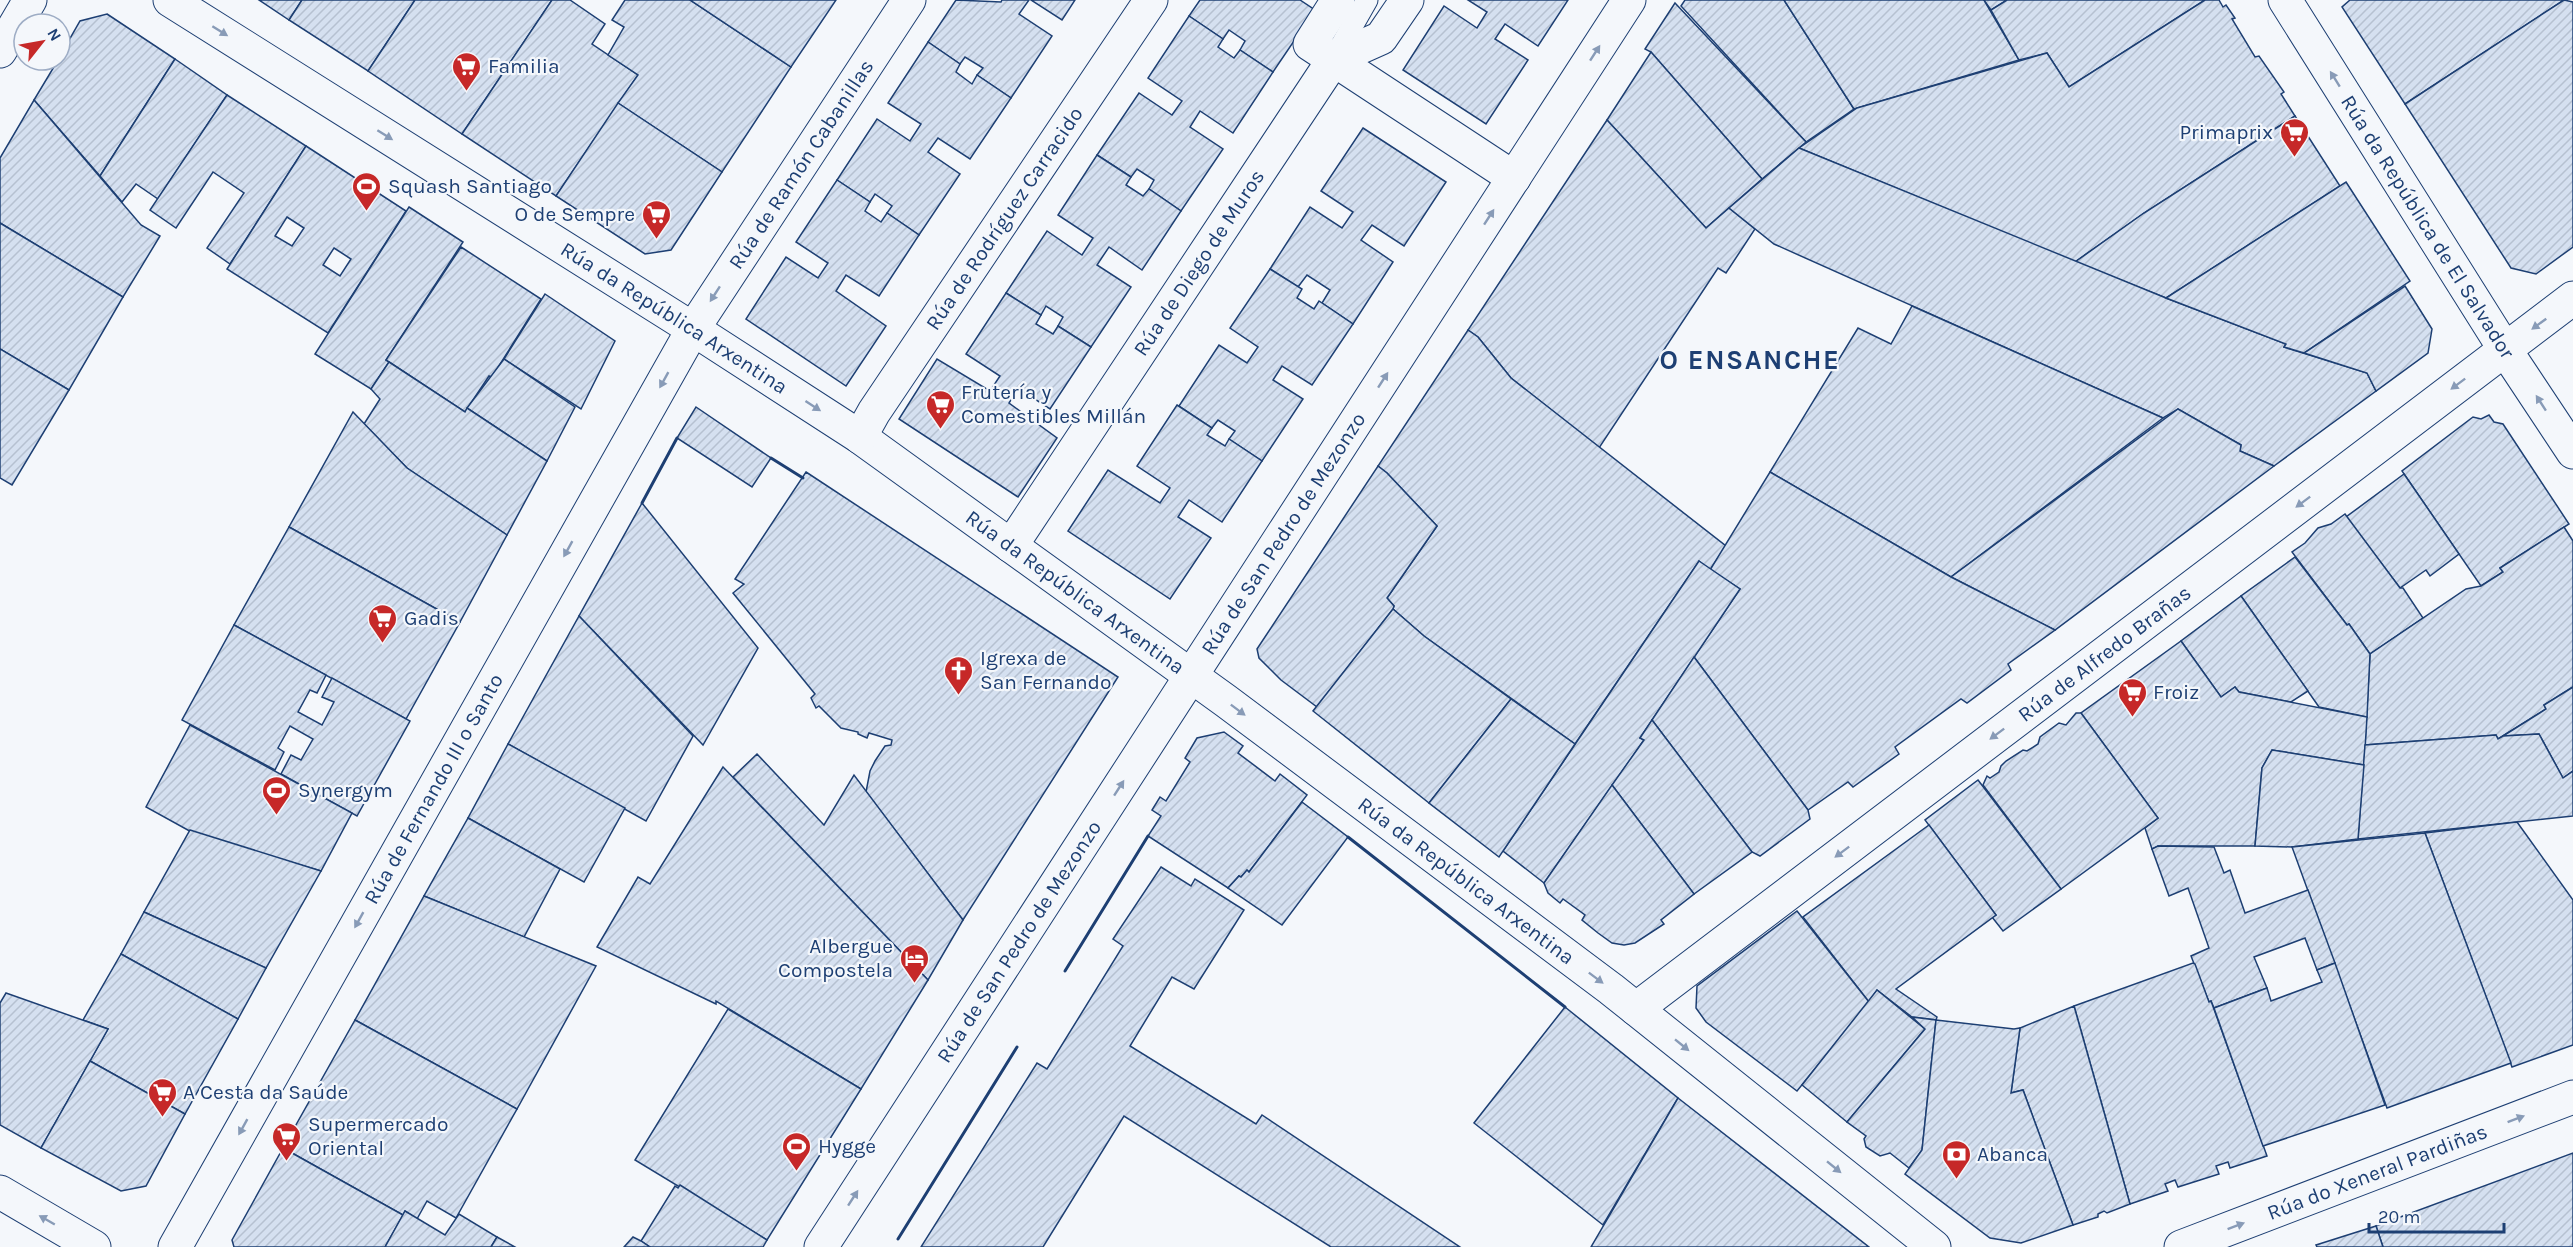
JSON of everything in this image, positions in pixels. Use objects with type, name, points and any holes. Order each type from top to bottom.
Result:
[{"type":"street","points":[[0,51],[30,0]]},
{"type":"street","name":"Rúa da República Arxentina","points":[[170,0],[693,328],[860,437],[1191,676],[1636,1009],[1934,1247]]},
{"type":"street","name":"Rúa de Ramón Cabanillas","points":[[693,328],[909,0]]},
{"type":"street","name":"Rúa de Rodríguez Carracido","points":[[860,437],[874,412],[1150,0]]},
{"type":"street","points":[[1338,0],[1310,44],[1514,178]]},
{"type":"street","points":[[1334,59],[1381,38],[1407,0]]},
{"type":"street","name":"Rúa de San Pedro de Mezonzo","points":[[821,1247],[1629,0]]},
{"type":"street","name":"Rúa da República de El Salvador","points":[[2286,0],[2504,348],[2573,452]]},
{"type":"street","name":"Rúa de Diego de Muros","points":[[1011,546],[1334,59]]},
{"type":"street","name":"Rúa de Alfredo Brañas","points":[[1636,1009],[2504,348],[2573,298]]},
{"type":"street","name":"Rúa de Fernando III o Santo","points":[[175,1247],[693,328]]},
{"type":"street","name":"Rúa do Xeneral Pardiñas","points":[[2181,1247],[2573,1097]]},
{"type":"street","points":[[0,1192],[94,1247]]},
{"type":"lane","points":[[1334,59],[1367,0]]},
{"type":"building","points":[[259,0],[302,0],[289,20]]},
{"type":"building","points":[[302,0],[415,0],[368,71],[289,20]]},
{"type":"building","points":[[415,0],[552,0],[462,134],[368,71]]},
{"type":"building","points":[[552,0],[570,0],[605,24],[592,44],[638,75],[556,196],[462,134]]},
{"type":"building","points":[[625,0],[690,0],[791,67],[722,172],[618,103],[638,75],[608,55],[624,27],[612,20]]},
{"type":"building","points":[[690,0],[836,0],[791,67]]},
{"type":"building","points":[[956,0],[1001,2],[1002,0],[1029,0],[1019,14],[1052,36],[1011,98],[977,75],[983,68],[965,57],[960,64],[928,42]]},
{"type":"building","points":[[1031,0],[1075,0],[1062,20]]},
{"type":"building","points":[[1200,0],[1300,0],[1315,10],[1273,72],[1240,50],[1245,41],[1229,30],[1223,39],[1189,16]]},
{"type":"building","points":[[1468,0],[1568,0],[1538,46],[1505,24],[1495,39],[1528,60],[1486,124],[1403,70],[1444,6],[1477,28],[1487,12]]},
{"type":"building","points":[[1685,0],[1784,0],[1854,109],[1806,142],[1681,6]]},
{"type":"building","points":[[1784,0],[1984,0],[2019,60],[1854,109]]},
{"type":"building","points":[[1984,0],[2007,0],[1991,10]]},
{"type":"building","points":[[2007,0],[2205,0],[2069,87],[2047,53],[2019,60],[1991,10]]},
{"type":"building","points":[[2205,0],[2219,0],[2223,7],[2226,5],[2255,57],[2259,56],[2284,92],[2281,94],[2295,116],[2144,213],[2075,262],[1799,148],[1857,108],[2047,53],[2069,87]]},
{"type":"building","points":[[2350,0],[2564,0],[2405,104],[2342,7]]},
{"type":"building","points":[[2564,0],[2573,2],[2573,247],[2536,274],[2511,268],[2405,104]]},
{"type":"building","points":[[1675,3],[1806,142],[1762,179],[1651,52],[1645,49]]},
{"type":"building","points":[[107,14],[175,59],[100,176],[34,100],[51,72],[72,72],[72,35],[80,21]]},
{"type":"building","points":[[1189,16],[1223,39],[1218,47],[1234,58],[1240,50],[1273,72],[1233,133],[1200,111],[1190,127],[1223,149],[1181,211],[1149,189],[1154,180],[1137,169],[1131,177],[1097,155],[1139,93],[1172,115],[1182,101],[1148,78]]},
{"type":"building","points":[[928,42],[960,64],[956,72],[972,84],[977,75],[1011,98],[970,159],[938,138],[928,152],[960,174],[919,235],[887,213],[892,206],[875,194],[870,202],[837,180],[877,119],[910,141],[921,124],[888,103]]},
{"type":"building","points":[[1651,52],[1762,179],[1706,228],[1607,120]]},
{"type":"building","points":[[175,59],[227,95],[158,199],[136,184],[122,202],[100,176]]},
{"type":"building","points":[[227,95],[306,146],[230,264],[207,248],[244,193],[213,172],[176,228],[150,210]]},
{"type":"building","points":[[34,100],[141,225],[160,236],[123,297],[0,223],[0,158]]},
{"type":"building","points":[[618,103],[722,172],[671,250],[645,254],[556,196]]},
{"type":"building","points":[[2295,116],[2340,186],[2166,298],[2075,262],[2144,213]]},
{"type":"building","points":[[1607,120],[1706,228],[1729,208],[1755,229],[1726,273],[1718,268],[1599,448],[1511,378],[1478,337],[1468,330]]},
{"type":"building","points":[[1363,128],[1446,182],[1404,246],[1372,225],[1361,240],[1393,262],[1353,324],[1322,303],[1330,290],[1307,275],[1298,287],[1270,269],[1310,207],[1342,228],[1353,212],[1321,191]]},
{"type":"building","points":[[306,146],[406,211],[328,333],[227,269]],"holes":[[[287,217],[304,228],[292,246],[275,236]],[[334,248],[351,259],[340,276],[323,265]]]},
{"type":"building","points":[[1799,148],[2166,298],[2286,344],[2284,347],[2367,373],[2376,391],[2274,466],[2240,451],[2241,445],[2178,409],[2163,418],[1774,244],[1729,208]]},
{"type":"building","points":[[1097,155],[1131,177],[1126,185],[1143,196],[1149,189],[1181,211],[1142,270],[1109,247],[1097,265],[1131,287],[1091,347],[1058,326],[1063,317],[1046,306],[1041,315],[1006,293],[1047,231],[1082,255],[1093,238],[1058,215]]},
{"type":"building","points":[[837,180],[870,202],[865,211],[881,222],[887,213],[919,235],[879,296],[846,275],[836,291],[886,326],[846,386],[746,319],[786,257],[818,278],[828,263],[796,242]]},
{"type":"building","points":[[2346,182],[2410,281],[2304,353],[2284,347],[2286,344],[2166,298]]},
{"type":"building","points":[[409,207],[463,242],[386,360],[389,362],[371,389],[315,354]]},
{"type":"building","points":[[0,223],[123,297],[69,390],[0,349]]},
{"type":"building","points":[[461,247],[541,299],[492,377],[489,376],[465,412],[386,360]]},
{"type":"building","points":[[1270,269],[1302,289],[1297,298],[1314,309],[1319,301],[1353,324],[1312,385],[1282,366],[1273,380],[1303,399],[1262,461],[1229,439],[1235,431],[1218,420],[1212,428],[1179,406],[1219,345],[1247,363],[1258,347],[1230,328]]},
{"type":"building","points":[[2405,286],[2432,329],[2428,353],[2376,391],[2367,373],[2304,353]]},
{"type":"building","points":[[1006,293],[1041,315],[1036,324],[1053,334],[1058,326],[1091,347],[1050,409],[1018,388],[1009,403],[1057,438],[1018,497],[899,419],[937,359],[990,391],[1000,376],[966,354]]},
{"type":"building","points":[[545,294],[615,341],[581,409],[504,359]]},
{"type":"building","points":[[1912,306],[2163,418],[1951,577],[1770,472],[1858,328],[1891,344]]},
{"type":"building","points":[[1468,330],[1478,337],[1511,378],[1726,546],[1710,570],[1699,561],[1575,744],[1424,636],[1393,609],[1394,606],[1387,598],[1437,526],[1378,466]]},
{"type":"building","points":[[0,349],[69,390],[12,485],[0,478]]},
{"type":"building","points":[[504,359],[575,407],[547,461],[467,408]]},
{"type":"building","points":[[389,362],[465,412],[467,408],[547,461],[507,535],[407,468],[364,424],[380,399],[371,389]]},
{"type":"building","points":[[1177,405],[1212,428],[1207,435],[1225,446],[1229,439],[1262,461],[1222,522],[1189,500],[1178,517],[1211,538],[1170,599],[1068,531],[1108,470],[1160,503],[1170,488],[1137,466]]},
{"type":"building","points":[[696,407],[771,458],[752,487],[677,438]]},
{"type":"building","points":[[2178,409],[2241,445],[2240,451],[2274,466],[2055,630],[1951,577]]},
{"type":"building","points":[[353,412],[407,468],[507,535],[460,622],[289,527]]},
{"type":"building","points":[[2489,415],[2494,422],[2503,424],[2569,524],[2500,568],[2503,572],[2481,586],[2402,471],[2473,417],[2481,419]]},
{"type":"building","points":[[1378,466],[1437,526],[1387,598],[1394,606],[1393,609],[1317,707],[1281,680],[1259,658],[1257,649]]},
{"type":"building","name":"Igrexa de San Fernando","points":[[806,472],[1118,677],[963,920],[866,792],[870,771],[875,761],[885,746],[891,745],[892,740],[869,733],[867,738],[858,732],[841,728],[819,706],[816,708],[811,698],[815,694],[733,593],[744,584],[735,579]]},
{"type":"building","points":[[1770,472],[1951,577],[2055,630],[2008,664],[2011,670],[1967,703],[1961,699],[1895,747],[1899,754],[1853,787],[1848,782],[1808,810],[1694,657],[1740,589],[1710,570]]},
{"type":"building","points":[[2404,474],[2459,554],[2430,576],[2426,570],[2400,588],[2346,517]]},
{"type":"building","points":[[642,503],[758,648],[703,745],[579,616]]},
{"type":"building","points":[[2345,514],[2400,588],[2403,588],[2423,618],[2370,654],[2292,552],[2305,543],[2318,528],[2331,524]]},
{"type":"building","points":[[289,527],[460,622],[406,719],[234,625]]},
{"type":"building","points":[[2564,527],[2573,541],[2573,687],[2544,705],[2546,709],[2498,739],[2496,735],[2365,745],[2370,654],[2466,589],[2481,586],[2503,572],[2500,568]]},
{"type":"building","points":[[2295,557],[2370,654],[2367,717],[2319,707],[2241,596]]},
{"type":"building","points":[[1699,561],[1740,589],[1640,738],[1644,740],[1544,883],[1503,851]]},
{"type":"building","points":[[2241,596],[2308,691],[2291,702],[2239,692],[2235,687],[2221,697],[2181,641]]},
{"type":"building","points":[[1393,609],[1424,636],[1511,699],[1429,803],[1313,711]]},
{"type":"building","points":[[579,616],[693,736],[646,821],[508,744]]},
{"type":"building","points":[[234,625],[326,675],[317,693],[310,690],[298,712],[322,725],[334,702],[322,697],[332,678],[410,721],[357,816],[281,774],[291,755],[301,760],[313,739],[290,726],[278,748],[284,752],[275,770],[182,720]]},
{"type":"building","points":[[2181,641],[2221,697],[2235,687],[2239,692],[2367,717],[2364,765],[2272,750],[2262,768],[2255,846],[2158,846],[2152,849],[2145,828],[2158,818],[2081,713]]},
{"type":"building","points":[[1694,657],[1808,810],[1810,819],[1760,856],[1752,852],[1652,720]]},
{"type":"building","points":[[2573,687],[2573,771],[2563,778],[2539,734],[2503,736],[2546,709],[2544,705]]},
{"type":"building","points":[[1511,699],[1575,744],[1499,857],[1429,803]]},
{"type":"building","points":[[2076,713],[2081,713],[2158,818],[2061,889],[1983,785],[1987,776],[1990,778],[1999,772],[2006,761],[2038,744],[2040,737],[2059,723],[2066,725]]},
{"type":"building","points":[[1652,720],[1752,852],[1694,894],[1612,785],[1644,740],[1640,738]]},
{"type":"building","points":[[190,725],[352,813],[321,871],[195,834],[146,807]]},
{"type":"building","points":[[1224,732],[1243,746],[1238,753],[1275,781],[1280,774],[1307,795],[1249,872],[1247,870],[1241,877],[1239,876],[1228,888],[1148,836],[1161,816],[1152,810],[1160,797],[1166,801],[1190,762],[1185,758],[1197,738]]},
{"type":"building","points":[[2539,734],[2563,778],[2573,771],[2573,816],[2358,839],[2365,745],[2496,735],[2498,739],[2503,736]]},
{"type":"building","points":[[508,744],[625,808],[584,882],[468,818]]},
{"type":"building","points":[[2272,750],[2364,765],[2358,839],[2292,847],[2255,846],[2262,768]]},
{"type":"building","points":[[757,754],[824,825],[854,775],[963,920],[928,980],[733,777]]},
{"type":"building","points":[[723,767],[928,980],[861,1089],[716,1001],[716,1004],[597,947],[638,877],[650,884]]},
{"type":"building","points":[[1978,780],[2061,889],[2003,931],[1992,917],[1996,915],[1925,820]]},
{"type":"building","points":[[1612,785],[1694,894],[1661,920],[1664,924],[1635,943],[1624,945],[1612,943],[1598,933],[1582,920],[1585,915],[1563,899],[1560,903],[1548,893],[1544,883]]},
{"type":"building","points":[[1302,802],[1348,837],[1282,925],[1228,888],[1239,876],[1241,877],[1247,870],[1249,872]]},
{"type":"building","points":[[468,818],[560,869],[524,937],[424,896]]},
{"type":"building","points":[[2517,822],[2573,900],[2573,1045],[2512,1067],[2425,833]]},
{"type":"building","points":[[1929,825],[1996,915],[1896,989],[1937,1017],[1936,1020],[1912,1017],[1877,990],[1869,1002],[1803,917]]},
{"type":"building","points":[[190,830],[321,871],[266,968],[144,912]]},
{"type":"building","points":[[2425,833],[2511,1063],[2387,1108],[2292,847]]},
{"type":"building","points":[[2158,846],[2214,847],[2224,873],[2230,870],[2245,913],[2308,890],[2335,963],[2317,970],[2305,938],[2254,957],[2267,988],[2214,1008],[2211,1001],[2209,1002],[2191,956],[2209,948],[2188,888],[2169,896],[2152,849]]},
{"type":"building","points":[[1161,867],[1191,886],[1195,879],[1244,910],[1194,989],[1172,977],[1130,1046],[1256,1124],[1262,1115],[1460,1247],[1331,1247],[1124,1116],[1043,1247],[921,1247],[1037,1063],[1047,1069],[1123,946],[1113,939]]},
{"type":"building","points":[[424,896],[596,966],[517,1109],[355,1020]]},
{"type":"building","points":[[1797,911],[1869,1002],[1797,1091],[1706,1022],[1696,1008],[1697,986]]},
{"type":"building","points":[[144,912],[266,968],[238,1019],[121,954]]},
{"type":"building","points":[[121,954],[238,1019],[185,1114],[90,1061],[108,1029],[83,1020]]},
{"type":"building","points":[[2193,963],[2209,1002],[2211,1001],[2267,1156],[2230,1168],[2228,1162],[2216,1166],[2219,1174],[2178,1187],[2175,1180],[2165,1184],[2168,1191],[2130,1204],[2074,1006]]},
{"type":"building","points":[[2335,963],[2385,1105],[2263,1146],[2214,1008],[2267,988],[2271,1001],[2322,982],[2317,970]]},
{"type":"building","points":[[1877,990],[1925,1029],[1847,1122],[1802,1085]]},
{"type":"building","points":[[6,993],[108,1029],[41,1148],[0,1125],[0,1003]]},
{"type":"building","points":[[2074,1006],[2130,1204],[2107,1213],[2104,1211],[2098,1214],[2098,1217],[2073,1225],[2023,1090],[2011,1093],[2020,1028]]},
{"type":"building","points":[[1565,1007],[1678,1098],[1603,1225],[1474,1123]]},
{"type":"building","points":[[728,1009],[861,1089],[767,1240],[635,1160]]},
{"type":"building","points":[[1912,1017],[1936,1020],[1922,1150],[1909,1168],[1890,1153],[1880,1156],[1866,1147],[1864,1139],[1866,1136],[1847,1122],[1925,1029]]},
{"type":"building","points":[[355,1020],[517,1109],[456,1218],[427,1201],[417,1219],[405,1211],[403,1215],[283,1148]]},
{"type":"building","points":[[1936,1020],[2020,1028],[2011,1093],[2023,1090],[2073,1225],[2021,1243],[1990,1238],[1905,1174],[1922,1150]]},
{"type":"building","points":[[90,1061],[185,1114],[146,1186],[121,1191],[41,1148]]},
{"type":"building","points":[[1678,1098],[1869,1247],[1591,1247]]},
{"type":"building","points":[[283,1148],[403,1215],[385,1247],[234,1247],[232,1240]]},
{"type":"building","points":[[2573,1153],[2573,1247],[2383,1247],[2376,1226]]},
{"type":"building","points":[[680,1185],[767,1240],[763,1247],[650,1247],[641,1241],[675,1186],[678,1188]]},
{"type":"building","points":[[405,1211],[445,1235],[459,1214],[497,1237],[491,1247],[385,1247]]},
{"type":"building","points":[[2376,1226],[2383,1247],[2317,1247],[2316,1245]]},
{"type":"building","points":[[497,1237],[515,1247],[491,1247]]},
{"type":"building","points":[[633,1237],[641,1241],[650,1247],[624,1247]]},
{"type":"wall","points":[[642,503],[677,438]]},
{"type":"wall","points":[[771,458],[803,478]]},
{"type":"wall","points":[[1065,971],[1148,836]]},
{"type":"wall","points":[[1348,837],[1565,1007]]},
{"type":"wall","points":[[898,1239],[1017,1047]]},
{"type":"place","name":"Familia","points":[[467,92]]},
{"type":"place","name":"Primaprix","points":[[2294,158]]},
{"type":"place","name":"Squash Santiago","points":[[367,212]]},
{"type":"place","name":"O de Sempre","points":[[656,240]]},
{"type":"place","name":"Frutería y Comestibles Millán","points":[[940,430]]},
{"type":"place","name":"Gadis","points":[[383,644]]},
{"type":"place","name":"Igrexa de San Fernando","points":[[959,696]]},
{"type":"place","name":"Froiz","points":[[2132,718]]},
{"type":"place","name":"Synergym","points":[[277,816]]},
{"type":"place","name":"Albergue Compostela","points":[[914,984]]},
{"type":"place","name":"A Cesta da Saúde","points":[[162,1118]]},
{"type":"place","name":"Supermercado Oriental","points":[[287,1162]]},
{"type":"place","name":"Hygge","points":[[797,1172]]},
{"type":"place","name":"Abanca","points":[[1956,1180]]},
{"type":"district","name":"O ENSANCHE","points":[[1750,360]]}]
